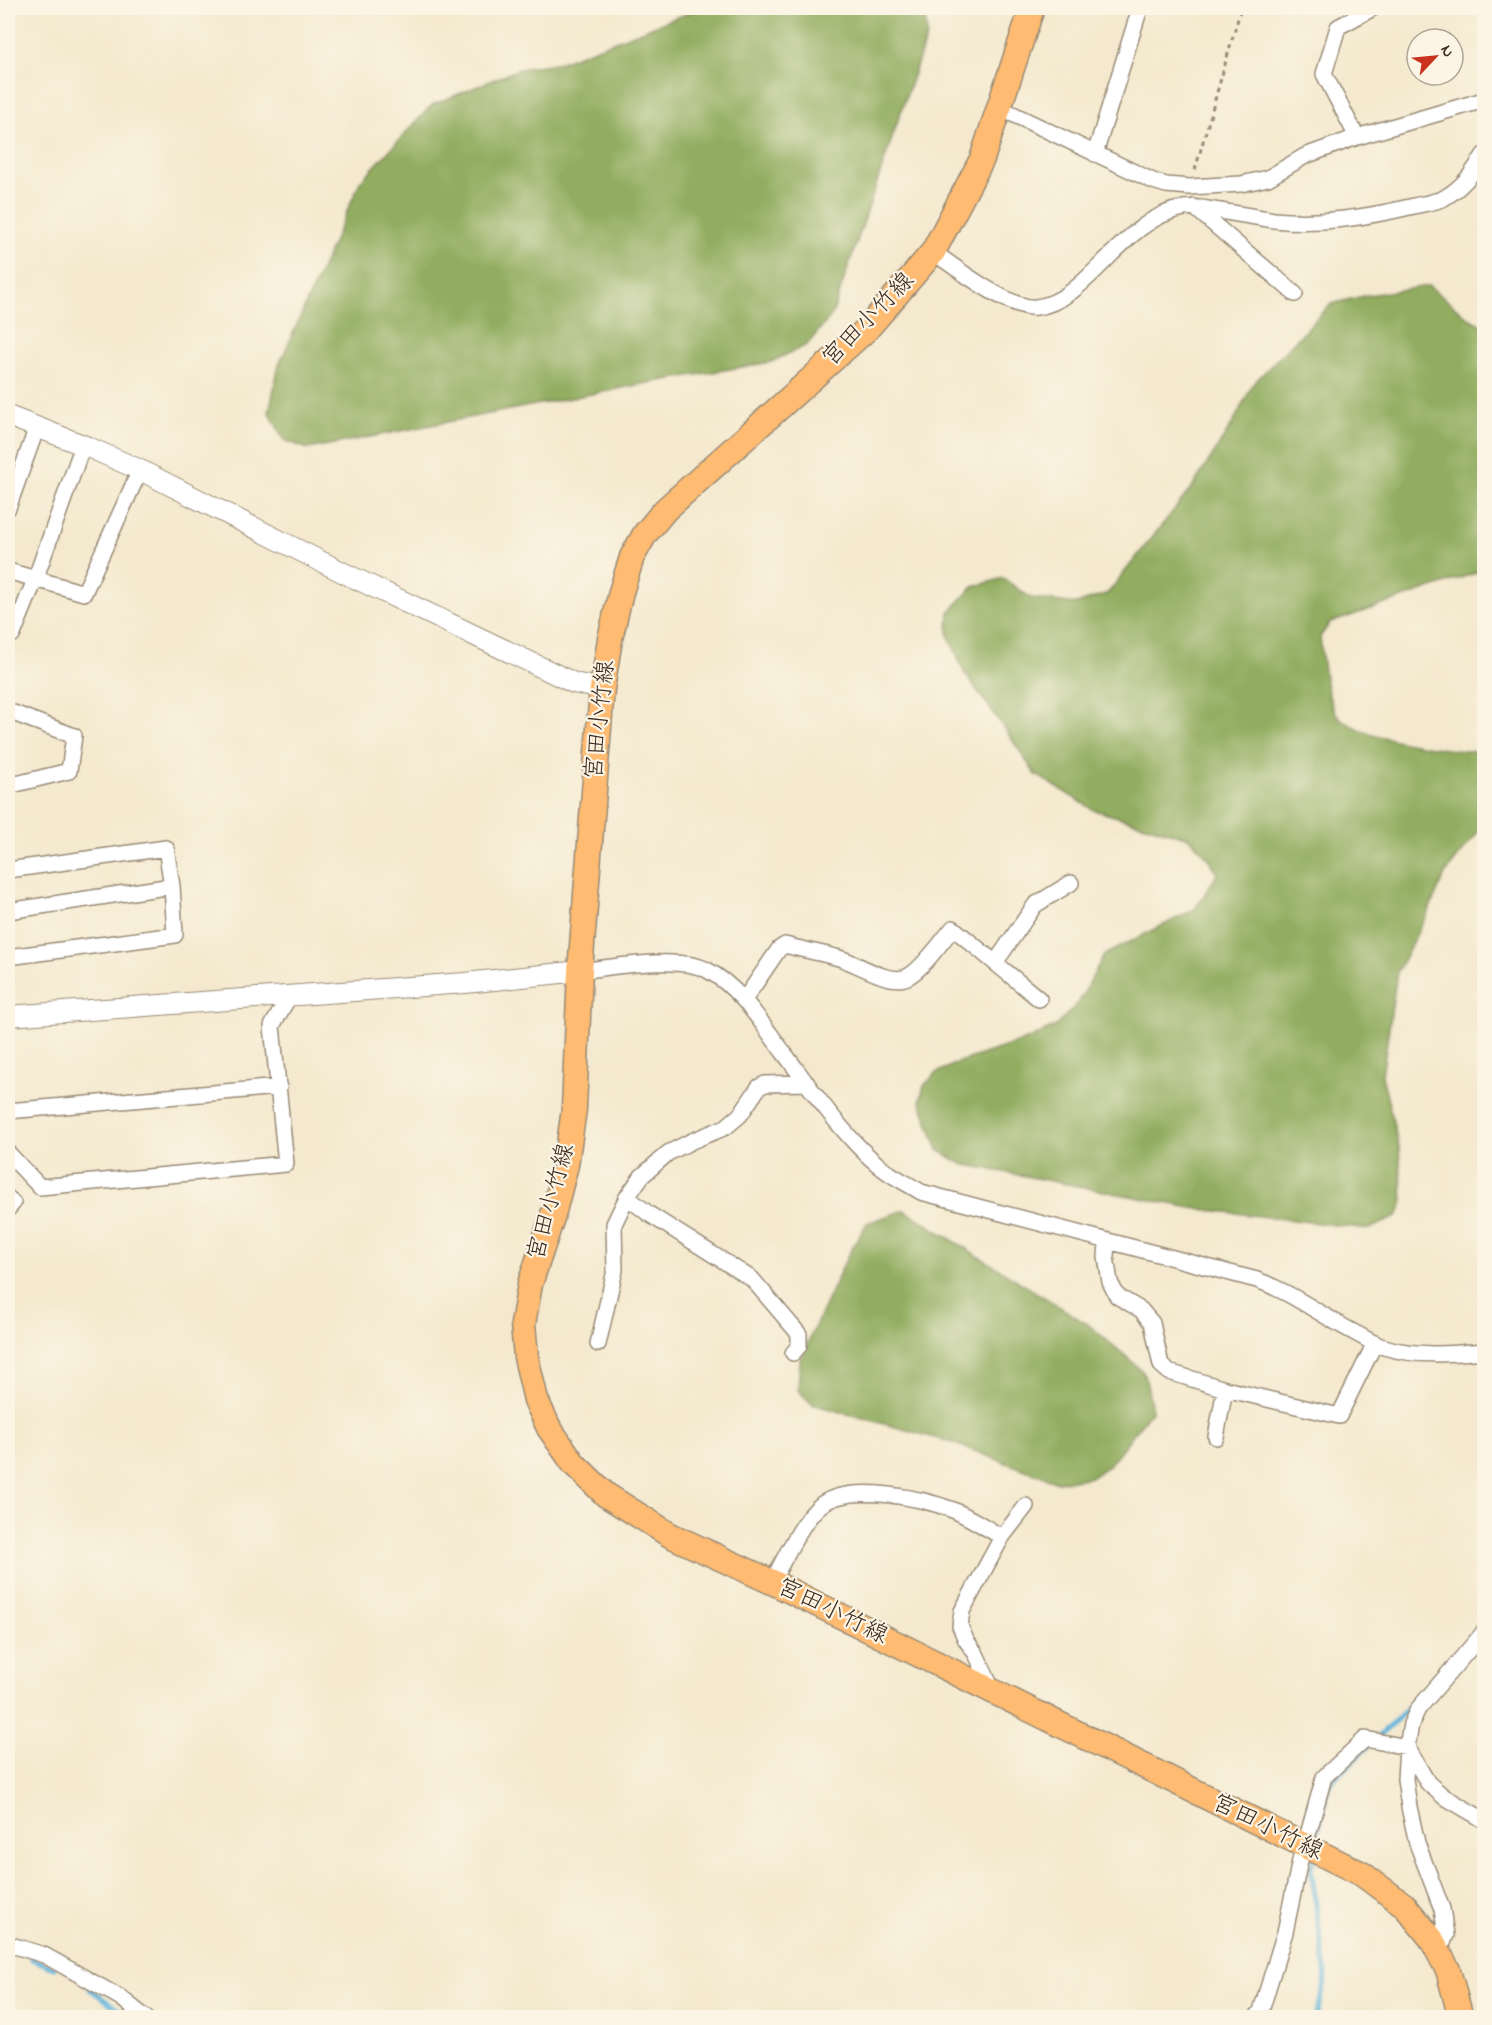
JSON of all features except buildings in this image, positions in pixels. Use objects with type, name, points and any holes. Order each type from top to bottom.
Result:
[{"type":"main road","name":"宮田小竹線","points":[[1032,8],[982,159],[933,252],[867,329],[664,510],[645,534],[632,557],[610,639],[602,689],[580,971],[574,1109],[566,1165],[554,1215],[530,1284],[523,1324],[526,1356],[536,1400],[549,1428],[574,1464],[606,1495],[670,1535],[772,1582],[1362,1874],[1404,1905],[1431,1938],[1448,1970],[1461,2018]]},
{"type":"street","points":[[1095,154],[1140,8]]},
{"type":"street","points":[[1357,137],[1324,74],[1338,27],[1373,8]]},
{"type":"street","points":[[1000,108],[1153,181],[1184,187],[1241,184],[1268,178],[1305,156],[1357,137],[1485,100]]},
{"type":"street","points":[[933,252],[1001,297],[1020,306],[1034,308],[1065,297],[1128,237],[1145,225],[1183,208],[1194,207],[1276,220],[1324,221],[1371,217],[1443,199],[1469,180],[1485,156]]},
{"type":"street","points":[[1184,187],[1194,207],[1295,294]]},
{"type":"street","points":[[8,416],[140,470],[344,573],[574,683],[602,689]]},
{"type":"street","points":[[8,508],[37,427]]},
{"type":"street","points":[[13,634],[35,580],[83,445]]},
{"type":"street","points":[[8,571],[84,593],[140,470]]},
{"type":"street","points":[[8,711],[74,736],[69,771],[8,786]]},
{"type":"street","points":[[8,870],[166,848],[172,886],[175,935],[8,957]]},
{"type":"street","points":[[995,963],[1035,904],[1071,883]]},
{"type":"street","points":[[8,911],[172,886]]},
{"type":"street","points":[[744,1000],[779,949],[785,945],[842,958],[884,977],[899,979],[908,977],[918,968],[953,928],[1039,999]]},
{"type":"street","points":[[8,1016],[465,983],[651,964],[684,964],[706,969],[744,1000],[807,1083],[864,1151],[886,1171],[921,1192],[1257,1280],[1274,1286],[1330,1320],[1382,1347],[1415,1354],[1485,1351]]},
{"type":"street","points":[[8,1153],[40,1187],[286,1164],[272,1026],[290,995]]},
{"type":"street","points":[[598,1344],[615,1270],[614,1224],[627,1197],[642,1176],[668,1153],[726,1127],[740,1115],[759,1087],[765,1084],[807,1083]]},
{"type":"street","points":[[8,1111],[279,1087]]},
{"type":"street","points":[[627,1197],[649,1214],[752,1279],[799,1334],[799,1346],[793,1353]]},
{"type":"street","points":[[8,1198],[13,1203],[8,1209]]},
{"type":"street","points":[[1107,1241],[1106,1257],[1110,1282],[1117,1296],[1141,1310],[1152,1323],[1161,1365],[1169,1372],[1225,1389],[1339,1416],[1375,1343]]},
{"type":"street","points":[[1216,1437],[1225,1389]]},
{"type":"street","points":[[772,1582],[807,1520],[822,1504],[838,1496],[867,1494],[908,1497],[954,1510],[1002,1537]]},
{"type":"street","points":[[995,1693],[960,1626],[962,1611],[1002,1537],[1026,1506]]},
{"type":"street","points":[[1439,1953],[1446,1935],[1442,1909],[1417,1843],[1408,1806],[1405,1779],[1407,1747],[1411,1724],[1418,1709],[1485,1632]]},
{"type":"street","points":[[1256,2018],[1261,2011],[1285,1932],[1303,1846],[1324,1777],[1365,1739],[1407,1747],[1428,1783],[1443,1797],[1485,1820]]},
{"type":"street","points":[[8,1944],[44,1955],[121,1998],[147,2018]]},
{"type":"path","points":[[1184,187],[1241,8]]},
{"type":"green space","points":[[701,8],[924,8],[927,35],[832,315],[807,345],[771,362],[648,383],[308,449],[284,440],[269,412],[279,365],[360,182],[432,105],[519,69],[561,62]]},
{"type":"green space","points":[[1429,286],[1470,319],[1484,326],[1484,570],[1330,623],[1320,637],[1328,691],[1339,717],[1351,725],[1385,738],[1447,749],[1480,752],[1484,762],[1484,821],[1482,827],[1445,874],[1427,915],[1397,972],[1382,1076],[1399,1147],[1403,1201],[1397,1217],[1369,1229],[1192,1208],[962,1164],[938,1150],[920,1100],[924,1086],[936,1073],[959,1062],[1029,1039],[1056,1026],[1079,1002],[1104,955],[1195,909],[1217,875],[1211,861],[1190,838],[1094,810],[1035,774],[965,674],[948,634],[949,612],[973,587],[1003,578],[1031,598],[1077,604],[1108,593],[1193,486],[1233,423],[1253,384],[1331,304],[1368,295]]},
{"type":"green space","points":[[904,1210],[1089,1325],[1145,1374],[1152,1410],[1110,1464],[1092,1477],[1058,1482],[950,1442],[812,1404],[798,1390],[800,1359],[848,1255],[867,1223]]},
{"type":"waterway","points":[[1477,1630],[1484,1622]]},
{"type":"waterway","points":[[1378,1738],[1439,1673]]},
{"type":"waterway","points":[[1316,1845],[1329,1784],[1371,1744]]},
{"type":"waterway","points":[[1314,1857],[1311,1868],[1326,1978],[1316,2018]]},
{"type":"waterway","points":[[32,1959],[54,1968]]},
{"type":"waterway","points":[[90,1989],[131,2018]]}]
